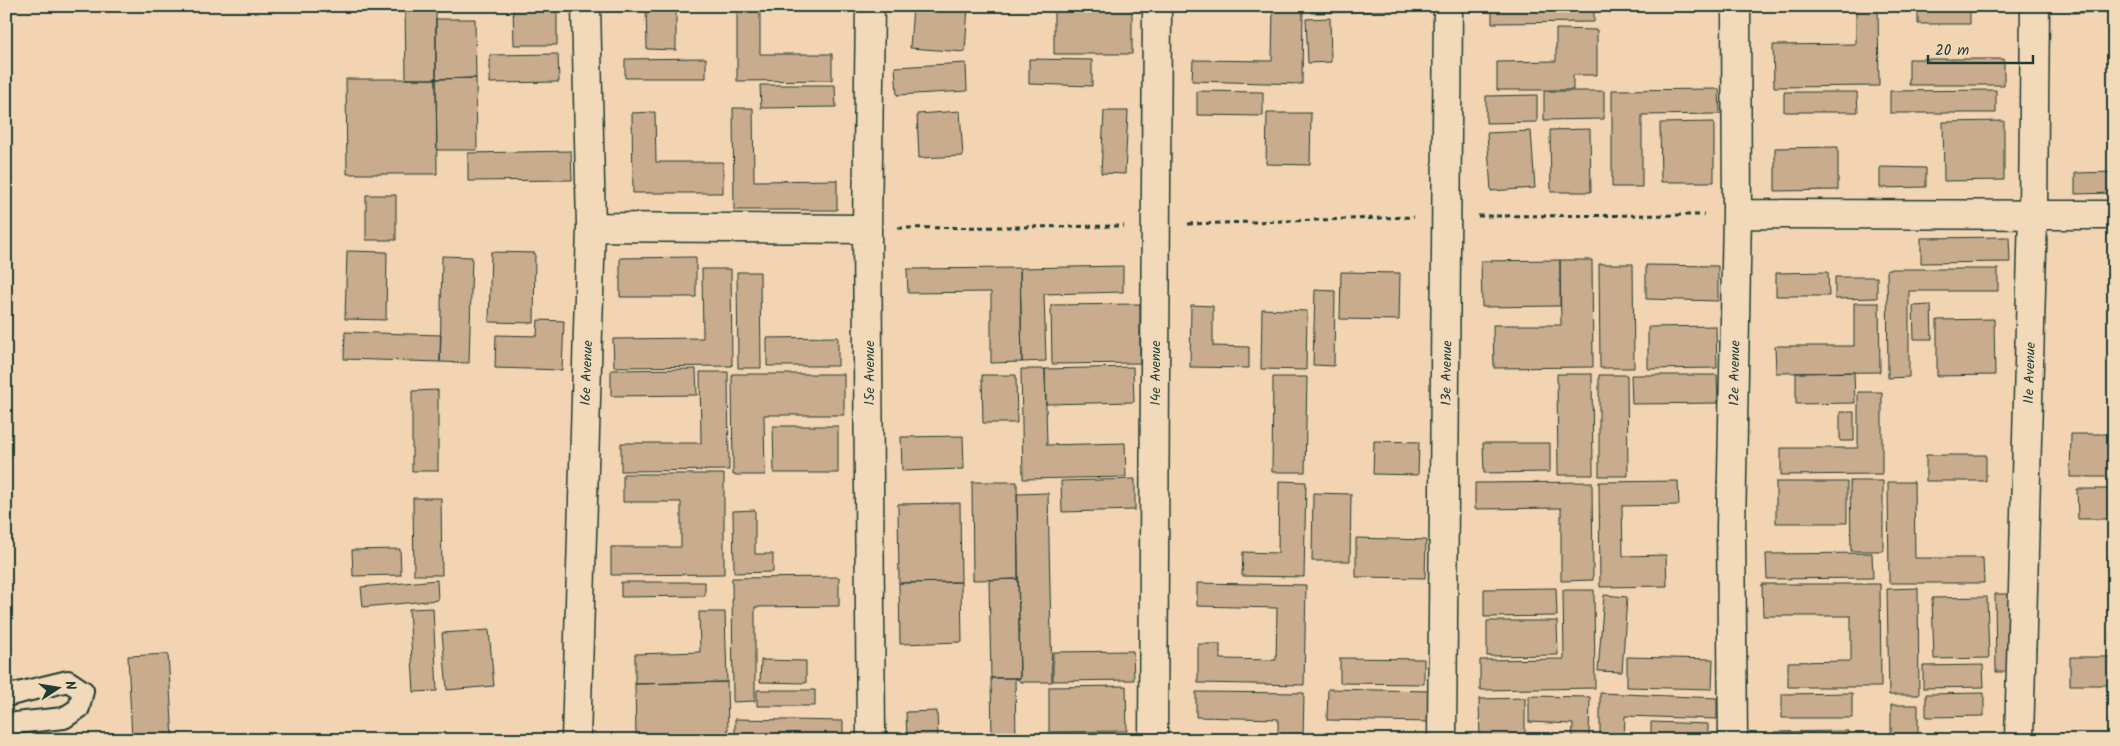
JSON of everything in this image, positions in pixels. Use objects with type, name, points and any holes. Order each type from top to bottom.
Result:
[{"type":"street","name":"16e Avenue","points":[[576,740],[591,227],[586,6]]},
{"type":"street","name":"15e Avenue","points":[[870,6],[868,229],[871,740]]},
{"type":"street","name":"14e Avenue","points":[[1153,740],[1157,6]]},
{"type":"street","name":"13e Avenue","points":[[1442,740],[1448,6]]},
{"type":"street","name":"12e Avenue","points":[[1733,740],[1731,528],[1736,214],[1736,6]]},
{"type":"street","name":"11e Avenue","points":[[2019,740],[2033,214],[2035,6]]},
{"type":"street","points":[[1736,214],[2114,215]]},
{"type":"street","points":[[591,227],[868,229]]},
{"type":"lane","points":[[6,696],[68,680],[83,691],[79,708],[64,718],[6,724]]},
{"type":"path","points":[[1447,216],[1736,214]]},
{"type":"building","points":[[405,6],[436,6],[436,79],[406,79]]},
{"type":"building","points":[[513,6],[557,6],[557,45],[514,45]]},
{"type":"building","points":[[646,6],[676,6],[676,50],[647,49]]},
{"type":"building","points":[[737,6],[760,6],[760,54],[832,54],[832,80],[737,81]]},
{"type":"building","points":[[913,6],[968,6],[965,52],[910,48]]},
{"type":"building","points":[[1054,6],[1132,6],[1132,54],[1054,54]]},
{"type":"building","points":[[1273,6],[1303,6],[1302,84],[1192,81],[1193,60],[1272,61]]},
{"type":"building","points":[[1311,6],[1414,6],[1414,10],[1311,13]]},
{"type":"building","points":[[1492,6],[1594,6],[1594,22],[1492,23]]},
{"type":"building","points":[[1918,6],[1970,6],[1970,24],[1918,24]]},
{"type":"building","points":[[2072,6],[2114,6],[2114,12],[2072,13]]},
{"type":"building","points":[[1878,7],[1879,86],[1774,87],[1773,45],[1856,44],[1856,8]]},
{"type":"building","points":[[1330,18],[1331,62],[1308,63],[1306,19]]},
{"type":"building","points":[[436,19],[475,19],[476,78],[436,79]]},
{"type":"building","points":[[1556,29],[1597,30],[1597,75],[1573,75],[1573,90],[1497,90],[1497,62],[1556,61]]},
{"type":"building","points":[[558,54],[559,82],[490,83],[490,55]]},
{"type":"building","points":[[706,58],[706,78],[625,78],[625,59]]},
{"type":"building","points":[[1029,59],[1092,60],[1092,86],[1029,84]]},
{"type":"building","points":[[1909,59],[2004,59],[2004,85],[1909,85]]},
{"type":"building","points":[[966,63],[967,91],[897,95],[895,67]]},
{"type":"building","points":[[476,78],[477,150],[437,150],[436,79]]},
{"type":"building","points":[[346,79],[436,79],[437,174],[347,174]]},
{"type":"building","points":[[760,85],[835,85],[836,107],[761,108]]},
{"type":"building","points":[[1719,89],[1720,114],[1642,115],[1642,187],[1612,187],[1612,90]]},
{"type":"building","points":[[1996,90],[1996,113],[1890,113],[1890,91]]},
{"type":"building","points":[[1197,91],[1263,92],[1263,116],[1197,115]]},
{"type":"building","points":[[1544,91],[1604,91],[1604,119],[1544,120]]},
{"type":"building","points":[[1784,92],[1857,92],[1858,112],[1784,112]]},
{"type":"building","points":[[1537,95],[1537,122],[1486,123],[1486,96]]},
{"type":"building","points":[[733,108],[753,108],[754,181],[837,180],[837,210],[734,210]]},
{"type":"building","points":[[960,111],[963,156],[919,158],[917,114]]},
{"type":"building","points":[[1104,111],[1128,111],[1125,174],[1101,173]]},
{"type":"building","points":[[655,112],[656,162],[723,162],[723,193],[633,193],[632,113]]},
{"type":"building","points":[[1267,113],[1311,113],[1310,165],[1266,164]]},
{"type":"building","points":[[2004,121],[2004,180],[1944,181],[1943,122]]},
{"type":"building","points":[[1714,122],[1714,182],[1661,182],[1660,123]]},
{"type":"building","points":[[1590,129],[1591,192],[1551,192],[1550,130]]},
{"type":"building","points":[[1531,131],[1535,188],[1491,191],[1487,133]]},
{"type":"building","points":[[1838,147],[1838,190],[1775,191],[1775,148]]},
{"type":"building","points":[[571,151],[572,180],[468,181],[468,153]]},
{"type":"building","points":[[1880,167],[1926,168],[1926,187],[1880,188]]},
{"type":"building","points":[[2114,172],[2114,193],[2075,194],[2075,173]]},
{"type":"building","points":[[366,195],[396,195],[396,240],[366,240]]},
{"type":"building","points":[[2009,237],[2010,262],[1921,263],[1921,238]]},
{"type":"building","points":[[347,251],[387,252],[386,320],[345,319]]},
{"type":"building","points":[[491,252],[535,253],[534,323],[489,322]]},
{"type":"building","points":[[442,256],[472,257],[469,363],[440,362]]},
{"type":"building","points":[[696,257],[696,297],[620,297],[620,258]]},
{"type":"building","points":[[1560,260],[1560,306],[1482,307],[1481,261]]},
{"type":"building","points":[[1560,260],[1592,260],[1593,367],[1494,368],[1493,325],[1561,325]]},
{"type":"building","points":[[1599,264],[1633,264],[1634,368],[1600,368]]},
{"type":"building","points":[[1646,265],[1718,266],[1718,301],[1646,299]]},
{"type":"building","points":[[1123,266],[1123,292],[1044,294],[1046,361],[1022,362],[1020,268]]},
{"type":"building","points":[[1020,268],[1022,362],[991,363],[991,292],[908,293],[907,269]]},
{"type":"building","points":[[702,269],[731,269],[732,366],[614,367],[613,339],[703,338]]},
{"type":"building","points":[[1887,269],[1998,269],[1998,291],[1909,291],[1909,377],[1888,378]]},
{"type":"building","points":[[737,272],[760,272],[761,368],[738,368]]},
{"type":"building","points":[[1341,272],[1400,273],[1399,320],[1340,319]]},
{"type":"building","points":[[1828,272],[1829,296],[1776,296],[1776,273]]},
{"type":"building","points":[[1835,277],[1877,277],[1877,298],[1835,299]]},
{"type":"building","points":[[1315,290],[1335,291],[1334,366],[1313,365]]},
{"type":"building","points":[[1854,303],[1879,303],[1880,372],[1776,373],[1775,346],[1854,346]]},
{"type":"building","points":[[1140,304],[1140,363],[1052,364],[1051,305]]},
{"type":"building","points":[[1191,305],[1213,306],[1213,346],[1249,347],[1249,368],[1190,367]]},
{"type":"building","points":[[1931,305],[1932,339],[1914,339],[1913,306]]},
{"type":"building","points":[[1262,309],[1307,311],[1306,370],[1261,369]]},
{"type":"building","points":[[1994,319],[1995,375],[1937,376],[1937,320]]},
{"type":"building","points":[[538,320],[564,321],[562,370],[495,368],[496,335],[537,336]]},
{"type":"building","points":[[1716,326],[1717,368],[1648,369],[1648,327]]},
{"type":"building","points":[[345,332],[441,335],[440,362],[344,359]]},
{"type":"building","points":[[838,337],[838,366],[767,366],[767,338]]},
{"type":"building","points":[[1133,367],[1134,402],[1046,404],[1045,369]]},
{"type":"building","points":[[696,369],[697,395],[611,396],[611,370]]},
{"type":"building","points":[[1021,369],[1045,369],[1047,445],[1125,443],[1126,477],[1023,479]]},
{"type":"building","points":[[700,372],[728,372],[729,470],[621,471],[621,443],[701,443]]},
{"type":"building","points":[[1854,372],[1855,403],[1796,404],[1796,373]]},
{"type":"building","points":[[732,374],[844,374],[844,415],[764,415],[765,475],[733,475]]},
{"type":"building","points":[[1557,374],[1592,374],[1593,475],[1558,475]]},
{"type":"building","points":[[982,375],[1016,375],[1017,423],[983,423]]},
{"type":"building","points":[[1599,375],[1627,375],[1628,476],[1599,476]]},
{"type":"building","points":[[1631,375],[1717,375],[1718,403],[1632,404]]},
{"type":"building","points":[[1273,377],[1307,377],[1305,472],[1272,472]]},
{"type":"building","points":[[438,390],[438,471],[412,471],[412,391]]},
{"type":"building","points":[[1858,392],[1882,392],[1882,474],[1781,475],[1781,448],[1858,448]]},
{"type":"building","points":[[1840,412],[1854,412],[1854,441],[1840,441]]},
{"type":"building","points":[[773,426],[838,426],[838,473],[774,473]]},
{"type":"building","points":[[2071,434],[2114,434],[2114,477],[2070,477]]},
{"type":"building","points":[[963,436],[964,469],[902,471],[901,437]]},
{"type":"building","points":[[1374,441],[1419,442],[1418,475],[1373,474]]},
{"type":"building","points":[[1483,443],[1550,443],[1550,472],[1484,473]]},
{"type":"building","points":[[1926,455],[1986,455],[1986,481],[1926,481]]},
{"type":"building","points":[[623,474],[724,474],[724,574],[611,575],[611,547],[681,547],[681,502],[623,502]]},
{"type":"building","points":[[1135,479],[1135,510],[1062,512],[1061,481]]},
{"type":"building","points":[[1279,481],[1306,482],[1304,577],[1242,576],[1243,552],[1278,553]]},
{"type":"building","points":[[1678,481],[1679,505],[1622,506],[1623,556],[1666,555],[1667,586],[1600,587],[1599,482]]},
{"type":"building","points":[[1850,481],[1883,481],[1883,551],[1851,551]]},
{"type":"building","points":[[972,482],[1017,482],[1018,579],[973,580]]},
{"type":"building","points":[[1592,482],[1593,580],[1561,581],[1561,508],[1475,509],[1475,483]]},
{"type":"building","points":[[1776,482],[1847,482],[1847,523],[1776,523]]},
{"type":"building","points":[[1888,482],[1914,482],[1915,558],[1983,558],[1984,583],[1889,583]]},
{"type":"building","points":[[2077,489],[2114,489],[2114,519],[2078,519]]},
{"type":"building","points":[[1048,493],[1052,682],[1021,682],[1015,678],[1020,678],[1017,494]]},
{"type":"building","points":[[1313,493],[1351,494],[1350,561],[1312,561]]},
{"type":"building","points":[[413,498],[441,498],[442,575],[414,575]]},
{"type":"building","points":[[960,503],[961,582],[899,583],[898,504]]},
{"type":"building","points":[[755,510],[755,554],[773,554],[773,572],[734,573],[733,511]]},
{"type":"building","points":[[1356,538],[1426,540],[1425,578],[1356,577]]},
{"type":"building","points":[[400,549],[401,575],[353,576],[352,550]]},
{"type":"building","points":[[1872,553],[1873,578],[1767,579],[1766,554]]},
{"type":"building","points":[[839,577],[839,606],[755,607],[755,701],[733,702],[732,578]]},
{"type":"building","points":[[1018,579],[1020,678],[991,678],[989,580]]},
{"type":"building","points":[[437,580],[438,600],[363,607],[361,587]]},
{"type":"building","points":[[621,582],[705,582],[705,596],[621,597]]},
{"type":"building","points":[[961,582],[962,642],[900,644],[899,583]]},
{"type":"building","points":[[1197,583],[1306,585],[1304,685],[1198,683],[1198,644],[1220,644],[1220,659],[1276,660],[1277,608],[1197,606]]},
{"type":"building","points":[[1762,584],[1880,584],[1881,687],[1788,687],[1788,662],[1851,661],[1851,616],[1763,616]]},
{"type":"building","points":[[1556,588],[1557,616],[1484,617],[1484,589]]},
{"type":"building","points":[[1918,588],[1919,695],[1889,695],[1887,589]]},
{"type":"building","points":[[1563,590],[1594,590],[1595,688],[1480,690],[1480,660],[1564,659]]},
{"type":"building","points":[[1995,594],[2009,594],[2011,672],[1996,672]]},
{"type":"building","points":[[2111,594],[2114,594],[2114,646],[2112,646]]},
{"type":"building","points":[[1604,595],[1627,597],[1622,672],[1598,671]]},
{"type":"building","points":[[1987,597],[1989,658],[1934,659],[1932,598]]},
{"type":"building","points":[[433,608],[437,691],[414,692],[409,609]]},
{"type":"building","points":[[699,612],[725,612],[727,682],[635,684],[635,654],[700,652]]},
{"type":"building","points":[[1487,621],[1557,621],[1558,655],[1487,656]]},
{"type":"building","points":[[489,630],[494,686],[447,690],[442,633]]},
{"type":"building","points":[[1133,651],[1134,680],[1053,681],[1053,652]]},
{"type":"building","points":[[168,654],[173,740],[132,740],[128,656]]},
{"type":"building","points":[[1627,657],[1713,659],[1712,689],[1627,687]]},
{"type":"building","points":[[2070,657],[2114,657],[2114,685],[2070,685]]},
{"type":"building","points":[[1340,658],[1424,659],[1424,684],[1340,683]]},
{"type":"building","points":[[761,660],[806,661],[806,683],[760,682]]},
{"type":"building","points":[[1983,665],[1984,687],[1923,688],[1923,666]]},
{"type":"building","points":[[991,678],[1015,678],[1016,740],[992,740]]},
{"type":"building","points":[[727,682],[728,735],[636,737],[635,684]]},
{"type":"building","points":[[1126,686],[1127,731],[1049,732],[1049,687]]},
{"type":"building","points":[[1328,689],[1431,691],[1431,722],[1327,720]]},
{"type":"building","points":[[757,690],[815,690],[815,706],[757,706]]},
{"type":"building","points":[[1196,692],[1304,693],[1303,740],[1278,740],[1278,719],[1196,717]]},
{"type":"building","points":[[1600,693],[1717,698],[1717,719],[1625,716],[1624,740],[1600,740]]},
{"type":"building","points":[[1852,693],[1852,718],[1782,718],[1782,694]]},
{"type":"building","points":[[1984,693],[1984,716],[1926,717],[1926,694]]},
{"type":"building","points":[[1529,696],[1590,697],[1589,740],[1572,740],[1573,724],[1529,722]]},
{"type":"building","points":[[1525,698],[1525,740],[1480,740],[1479,699]]},
{"type":"building","points":[[1891,705],[1918,705],[1918,740],[1891,740]]},
{"type":"building","points":[[937,711],[938,740],[907,740],[906,712]]},
{"type":"building","points":[[735,719],[843,721],[843,740],[735,740]]},
{"type":"building","points":[[1651,722],[1708,724],[1708,740],[1651,740]]},
{"type":"building","points":[[1848,731],[1848,740],[1774,740],[1774,732]]}]
